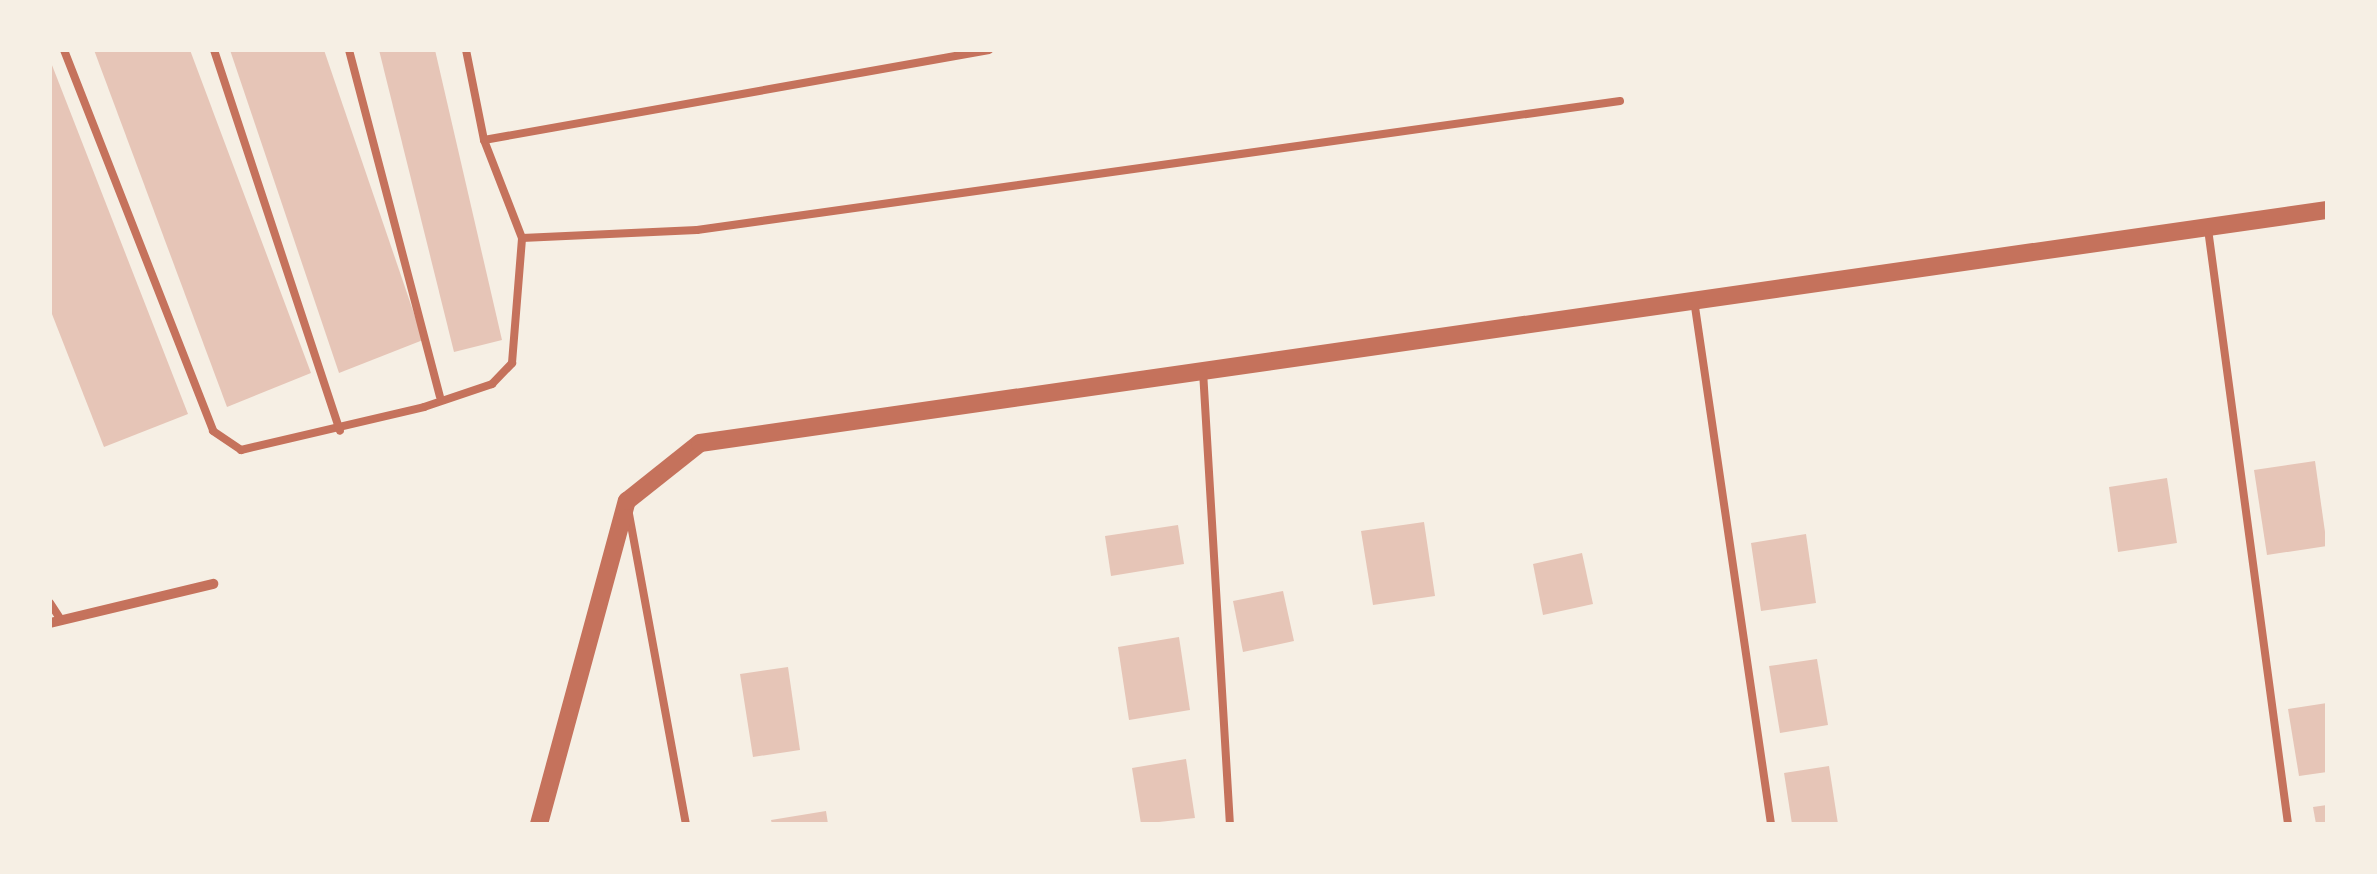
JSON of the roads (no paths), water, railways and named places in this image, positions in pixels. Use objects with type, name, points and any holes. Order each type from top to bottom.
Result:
[{"type":"street","points":[[539,824],[627,501],[700,442],[2327,210]]},
{"type":"street","points":[[56,622],[213,584]]},
{"type":"lane","points":[[64,50],[212,431],[241,450],[340,431],[440,396],[492,384],[512,364],[522,238],[484,140],[466,50]]},
{"type":"lane","points":[[214,50],[340,431]]},
{"type":"lane","points":[[350,50],[440,396]]},
{"type":"lane","points":[[484,140],[990,50]]},
{"type":"lane","points":[[522,238],[698,230],[1620,101]]},
{"type":"lane","points":[[2208,227],[2288,824]]},
{"type":"lane","points":[[1694,300],[1771,824]]},
{"type":"lane","points":[[1204,370],[1230,824]]},
{"type":"lane","points":[[627,501],[686,824]]},
{"type":"lane","points":[[50,603],[56,622]]}]
